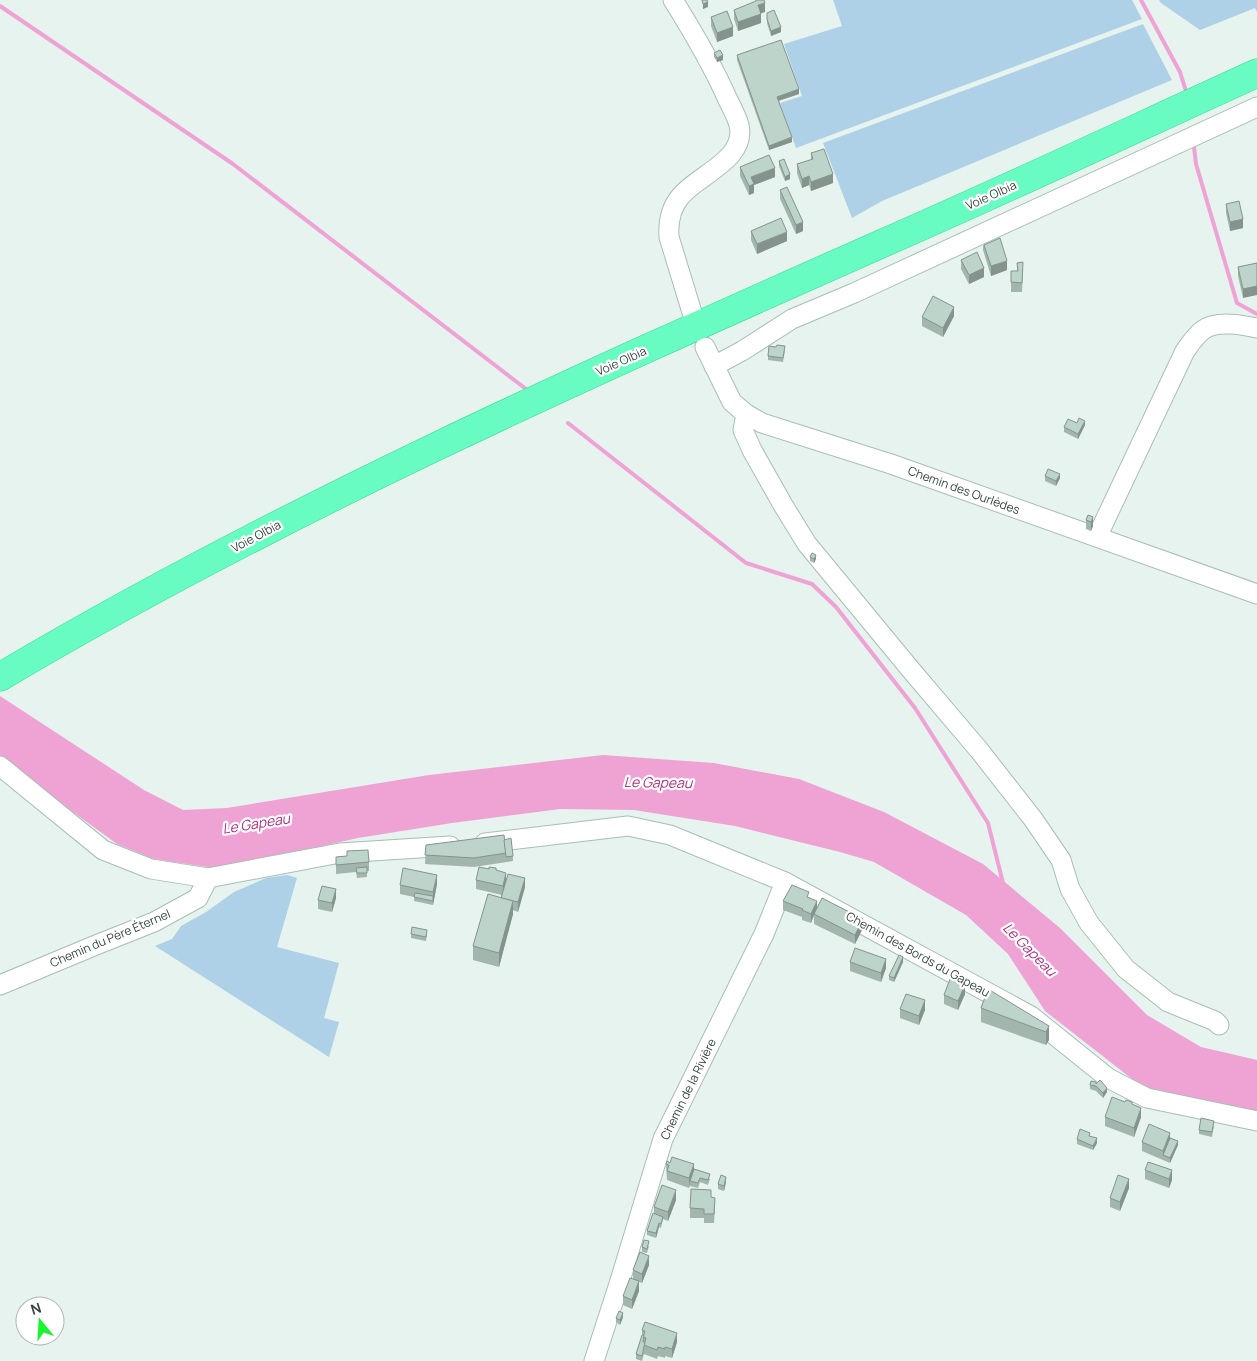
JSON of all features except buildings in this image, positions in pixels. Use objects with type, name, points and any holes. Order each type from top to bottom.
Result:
[{"type":"highway","name":"Voie Olbia","points":[[0,689],[126,605],[258,534],[545,395],[1257,73]]},
{"type":"highway","name":"Voie Olbia","points":[[0,677],[110,624],[195,578],[398,476],[698,342],[1257,85]]},
{"type":"street","points":[[673,0],[720,82],[739,125],[739,141],[732,154],[680,196],[672,210],[668,225],[669,237],[694,319]]},
{"type":"street","points":[[714,366],[742,351],[792,319],[871,285],[1257,107]]},
{"type":"street","points":[[1097,538],[1185,351],[1193,340],[1204,329],[1221,324],[1257,328]]},
{"type":"street","name":"Chemin des Ourlèdes","points":[[705,347],[732,402],[746,414],[762,423],[890,464],[1257,594]]},
{"type":"street","points":[[746,414],[743,430],[783,505],[807,544],[979,750],[1033,819],[1060,860],[1070,889],[1089,923],[1126,969],[1168,1002],[1215,1021],[1219,1025]]},
{"type":"street","name":"Chemin des Bords du Gapeau","points":[[0,766],[103,850],[151,869],[208,878],[340,854],[436,848],[628,826],[670,835],[785,882],[1031,1016],[1108,1078],[1146,1098],[1257,1121]]},
{"type":"street","name":"Chemin du Père Éternel","points":[[0,985],[154,922],[198,898],[208,878]]},
{"type":"street","name":"Chemin de la Rivière","points":[[594,1361],[663,1139],[764,934],[785,882]]},
{"type":"shaded area","points":[[833,0],[1132,0],[1142,19],[796,148],[780,103],[802,96],[784,44],[842,26]]},
{"type":"shaded area","points":[[1159,0],[1257,0],[1257,12],[1255,8],[1200,30]]},
{"type":"shaded area","points":[[1143,24],[1172,80],[882,201],[852,218],[823,143]]},
{"type":"shaded area","points":[[287,875],[297,878],[277,947],[339,963],[324,1018],[339,1022],[329,1057],[155,946],[172,939],[181,926],[206,912],[234,892],[266,878]]},
{"type":"water","name":"Le Gapeau","points":[[0,696],[144,790],[183,810],[227,808],[429,775],[603,755],[714,763],[799,779],[884,812],[983,864],[1060,928],[1147,1015],[1201,1047],[1257,1060],[1257,1111],[1176,1097],[1141,1086],[1045,1011],[1008,954],[966,915],[874,862],[735,826],[634,810],[560,809],[358,838],[220,869],[154,859],[117,844],[29,780],[0,756]]},
{"type":"waterway","points":[[1141,0],[1180,72],[1186,91]]},
{"type":"waterway","points":[[0,6],[233,164],[526,389]]},
{"type":"waterway","points":[[1194,147],[1196,164],[1237,303],[1257,314]]},
{"type":"waterway","points":[[568,423],[746,563],[812,584],[836,607],[915,708],[988,823],[1003,883]]}]
